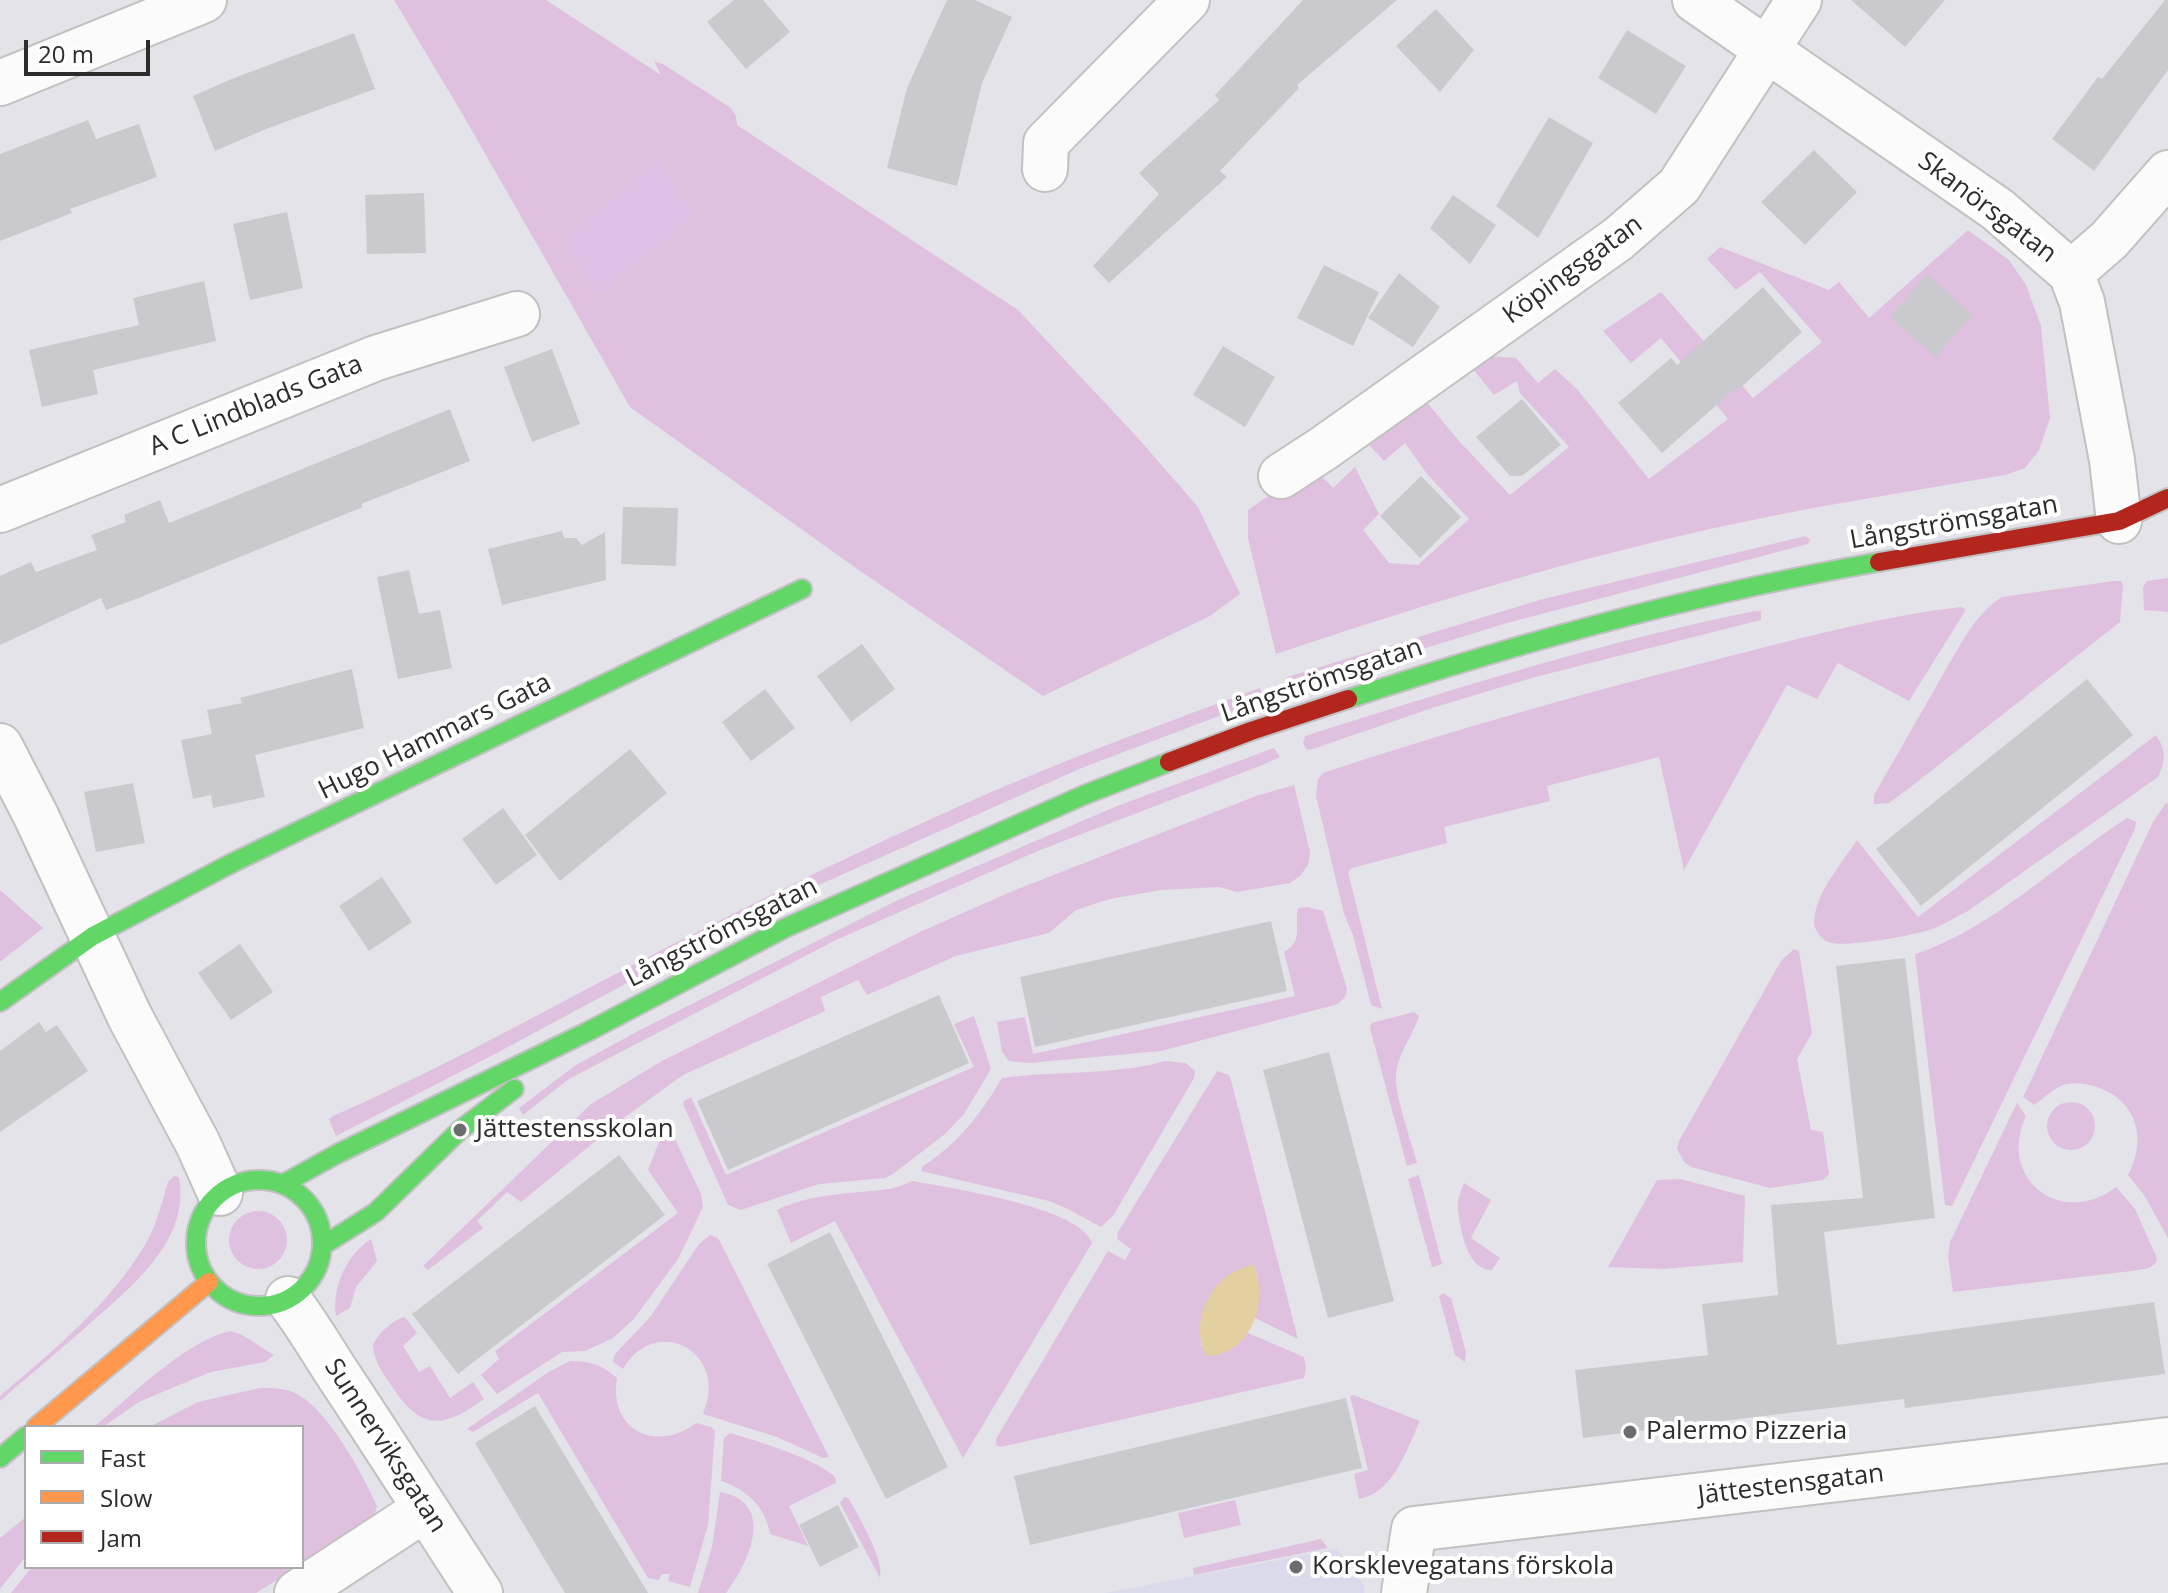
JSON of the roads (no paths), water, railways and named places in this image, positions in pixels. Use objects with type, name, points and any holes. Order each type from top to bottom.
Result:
[{"type":"street","points":[[0,83],[204,0]]},
{"type":"street","points":[[1045,169],[1046,143],[1187,0]]},
{"type":"street","name":"Skanörsgatan","points":[[1695,0],[1997,209],[2071,273],[2082,302],[2112,460],[2132,524]]},
{"type":"street","name":"Köpingsgatan","points":[[1281,476],[1507,319],[1653,212],[1679,186],[1799,0]]},
{"type":"street","points":[[2071,273],[2109,240],[2168,173]]},
{"type":"street","name":"A C Lindblads Gata","points":[[0,510],[376,358],[517,314]]},
{"type":"street","name":"Långströmsgatan","points":[[283,1184],[337,1154],[589,1031],[785,928],[1084,795],[1306,712],[1469,659],[1682,602],[1843,568],[2132,524],[2168,498]]},
{"type":"street","name":"Hugo Hammars Gata","points":[[0,1002],[93,936],[234,862],[802,589]]},
{"type":"street","points":[[0,746],[130,1017],[220,1193]]},
{"type":"street","name":"Långströmsgatan","points":[[322,1246],[376,1212],[460,1130],[589,1031]]},
{"type":"street","points":[[257,1179],[283,1184],[297,1191],[317,1215],[322,1230],[322,1246],[316,1272],[309,1283],[288,1299],[263,1306],[249,1306],[224,1296],[209,1282],[196,1252],[197,1226],[202,1213],[231,1185],[257,1179]]},
{"type":"street","points":[[38,1425],[209,1282]]},
{"type":"street","name":"Sunnerviksgatan","points":[[288,1299],[307,1323],[480,1593]]},
{"type":"street","points":[[0,1458],[24,1438]]},
{"type":"street","name":"Jättestensgatan","points":[[1404,1593],[1414,1529],[2168,1440]]},
{"type":"street","points":[[297,1593],[425,1509]]},
{"type":"place","name":"Jättestensskolan","points":[[460,1130]]},
{"type":"place","name":"Palermo Pizzeria","points":[[1630,1432]]},
{"type":"place","name":"Korsklevegatans förskola","points":[[1296,1567]]}]
